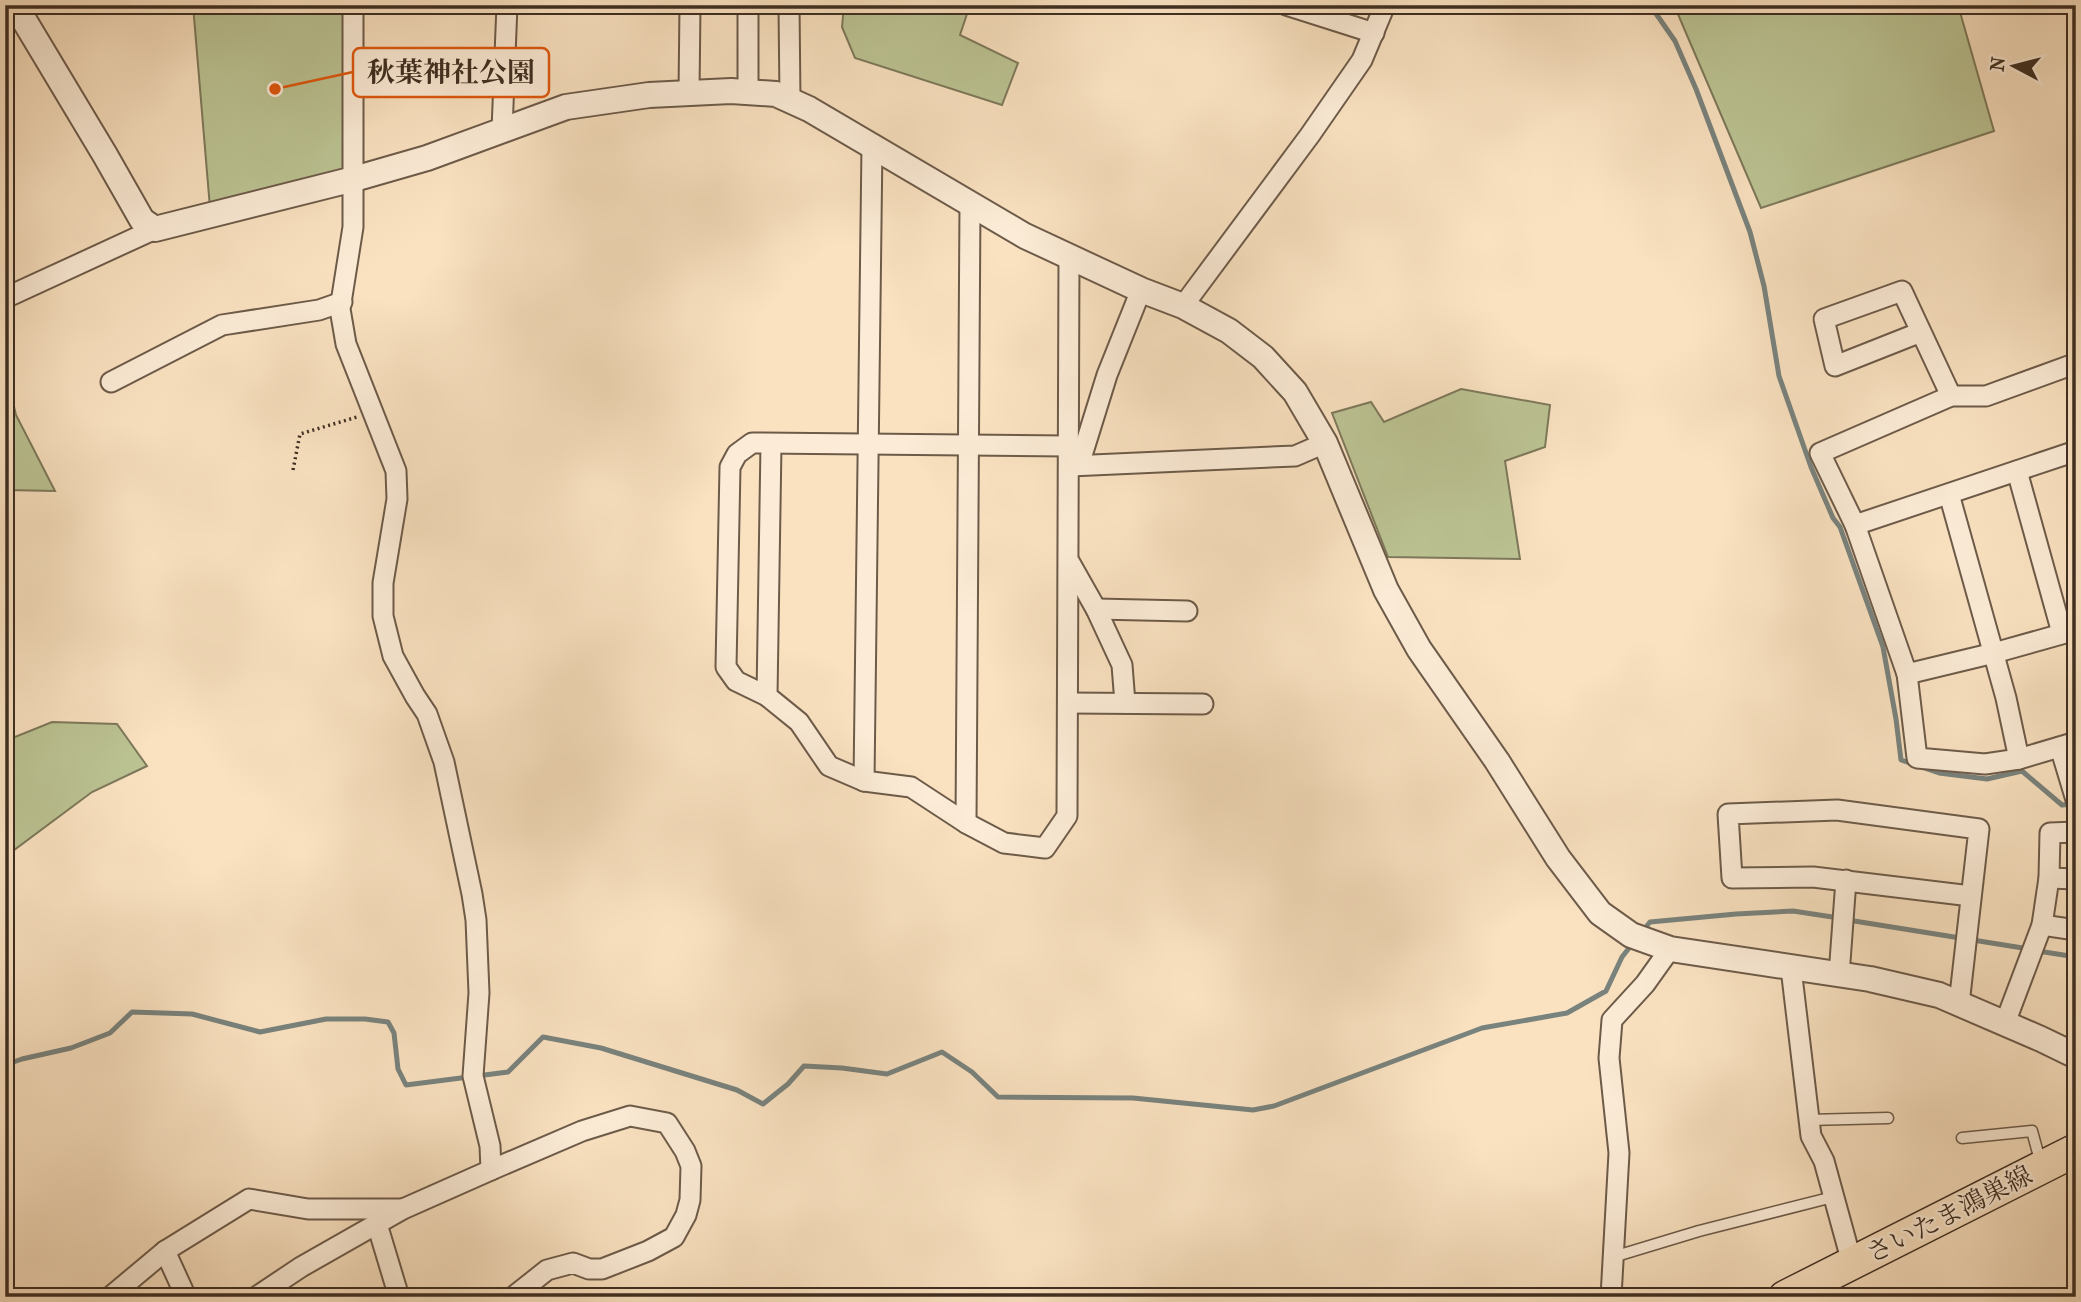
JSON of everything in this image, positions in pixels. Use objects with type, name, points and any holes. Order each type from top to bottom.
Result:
[{"type":"main road","name":"さいたま鴻巣線","points":[[1785,1297],[2076,1150]]},
{"type":"street","points":[[15,5],[142,220],[155,229]]},
{"type":"street","points":[[354,5],[353,227],[340,309],[346,344],[396,471],[397,499],[383,583],[383,615],[393,656],[427,714],[444,762],[476,920],[479,993],[473,1076],[490,1146],[491,1170]]},
{"type":"street","points":[[502,130],[507,5]]},
{"type":"street","points":[[689,93],[690,5]]},
{"type":"street","points":[[748,5],[748,92]]},
{"type":"street","points":[[789,5],[790,100]]},
{"type":"street","points":[[1286,5],[1374,33]]},
{"type":"street","points":[[1183,306],[1362,60],[1385,5]]},
{"type":"street","points":[[5,298],[155,229],[426,158],[566,107],[635,97],[689,93],[776,94],[809,108],[1025,236],[1183,306],[1229,331],[1263,357],[1295,392],[1325,443],[1386,590],[1419,649],[1497,761],[1558,858],[1600,913],[1631,935],[1670,948],[1870,979],[1939,996],[2076,1056]]},
{"type":"street","points":[[864,781],[872,145]]},
{"type":"street","points":[[965,823],[971,204]]},
{"type":"street","points":[[1069,257],[1073,459],[1069,561],[1067,817],[1045,848],[1004,843],[965,823],[911,787],[864,781],[829,766],[799,722],[767,696],[736,681],[726,667],[730,467],[737,454],[752,443],[967,444],[1073,459],[1295,456],[1325,443]]},
{"type":"street","points":[[1073,459],[1141,289]]},
{"type":"street","points":[[1921,332],[1835,366],[1824,319],[1902,291],[1951,396]]},
{"type":"street","points":[[111,382],[222,326],[319,310],[342,302]]},
{"type":"street","points":[[2075,795],[2068,745],[2019,759],[1985,764],[1917,758],[1908,674],[1855,525],[1820,453],[1951,396],[1986,396],[2074,364],[2076,370]]},
{"type":"street","points":[[767,696],[771,444]]},
{"type":"street","points":[[1855,525],[2076,451]]},
{"type":"street","points":[[1908,674],[2069,631],[2017,471]]},
{"type":"street","points":[[1949,494],[2006,698],[2019,759]]},
{"type":"street","points":[[1069,561],[1096,609],[1122,666],[1125,703]]},
{"type":"street","points":[[1096,609],[1187,611]]},
{"type":"street","points":[[1068,703],[1203,704]]},
{"type":"street","points":[[1959,1004],[1979,829],[1837,810],[1728,814],[1732,878],[1813,877],[1971,896]]},
{"type":"street","points":[[2005,1023],[2042,925],[2049,878],[2050,833],[2076,832]]},
{"type":"street","points":[[2049,878],[2076,879]]},
{"type":"street","points":[[1839,975],[1846,880]]},
{"type":"street","points":[[2042,925],[2076,930]]},
{"type":"street","points":[[1611,1297],[1619,1153],[1609,1058],[1612,1020],[1645,984],[1670,948]]},
{"type":"street","points":[[1791,968],[1811,1136],[1824,1161],[1852,1263]]},
{"type":"street","points":[[256,1297],[301,1267],[403,1209],[582,1131],[630,1116],[667,1123],[691,1166],[690,1200],[686,1215],[674,1237],[648,1251],[602,1269],[589,1269],[573,1263],[547,1270],[513,1297]]},
{"type":"street","points":[[110,1297],[165,1251],[249,1199],[308,1209],[403,1209]]},
{"type":"street","points":[[377,1224],[399,1297]]},
{"type":"street","points":[[165,1251],[186,1297]]},
{"type":"lane","points":[[1808,1120],[1888,1118]]},
{"type":"lane","points":[[1962,1138],[2032,1131],[2042,1167]]},
{"type":"lane","points":[[1613,1256],[1833,1197]]},
{"type":"path","points":[[293,470],[300,434],[374,412]]},
{"type":"green space","points":[[193,5],[350,5],[349,172],[210,208]]},
{"type":"green space","points":[[844,5],[970,5],[960,35],[1018,63],[1002,105],[855,58],[842,27]]},
{"type":"green space","points":[[1674,5],[1958,5],[1994,131],[1761,208]]},
{"type":"green space","points":[[5,369],[16,415],[55,491],[5,490]]},
{"type":"green space","points":[[1461,389],[1550,405],[1545,447],[1505,461],[1520,559],[1388,557],[1332,413],[1371,402],[1384,422]]},
{"type":"green space","points":[[52,722],[117,724],[147,766],[92,792],[5,855],[5,741]]},
{"type":"waterway","points":[[1650,5],[1675,41],[1750,232],[1764,286],[1779,376],[1811,467],[1833,518],[1840,527],[1883,647],[1901,760],[1939,773],[1987,779],[2022,771],[2062,805],[2074,804]]},
{"type":"waterway","points":[[1641,933],[1650,922],[1736,914],[1793,911],[1839,918]]},
{"type":"waterway","points":[[1848,920],[2029,949]]},
{"type":"waterway","points":[[5,1065],[71,1048],[110,1033],[132,1012],[192,1014],[260,1032],[326,1019],[365,1019],[388,1022],[394,1033],[398,1069],[406,1085],[508,1072],[543,1037],[601,1048],[737,1090],[763,1104],[788,1084],[804,1066],[887,1074],[942,1052],[972,1072],[998,1097],[1133,1098],[1253,1110],[1274,1106],[1482,1028],[1567,1013],[1606,991],[1622,957],[1633,943]]},
{"type":"waterway","points":[[2038,951],[2076,957]]},
{"type":"place","name":"秋葉神社公園","points":[[275,89]]}]
